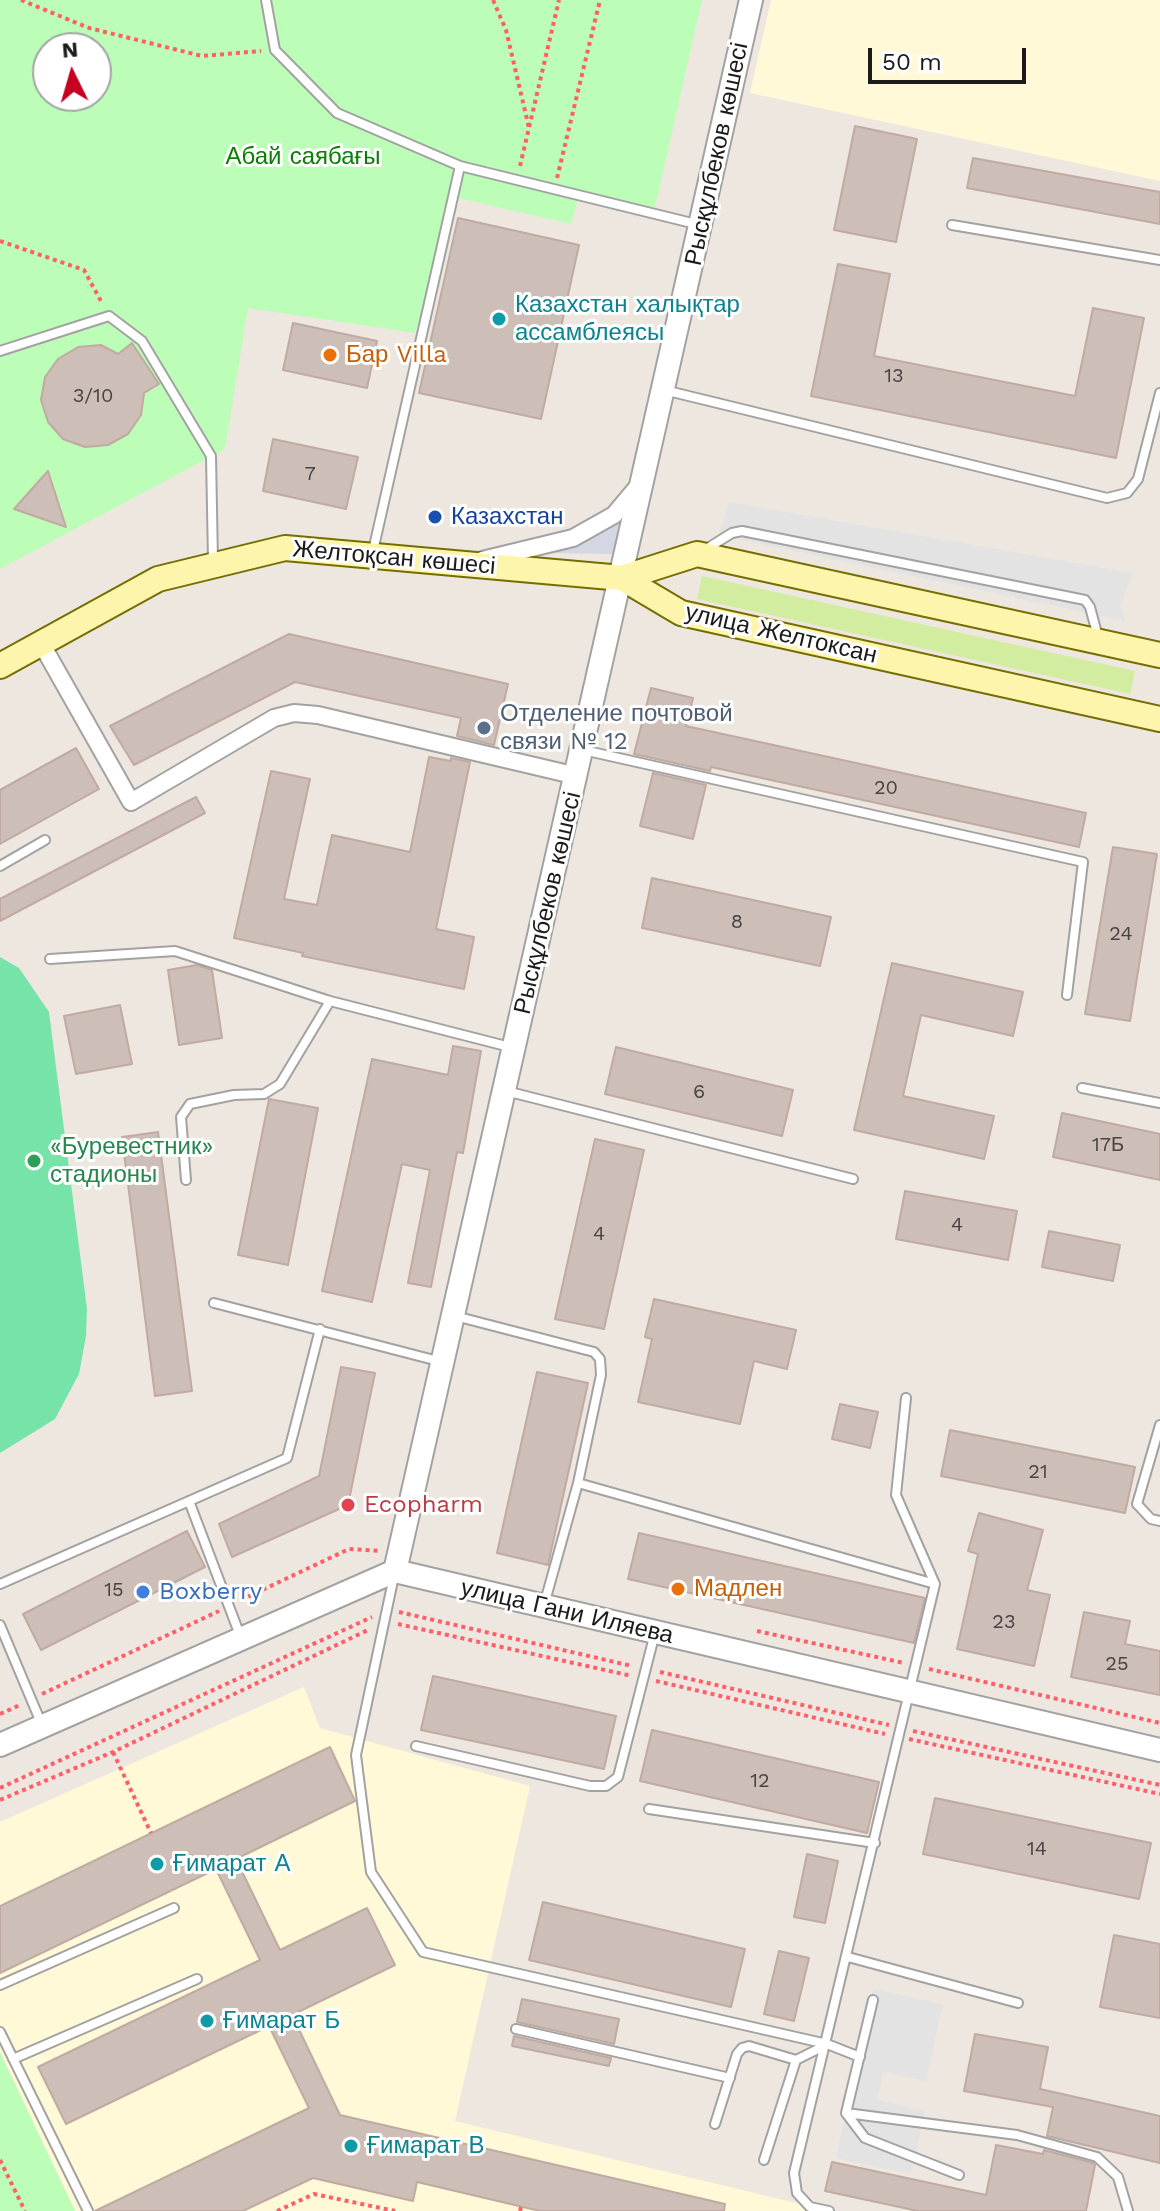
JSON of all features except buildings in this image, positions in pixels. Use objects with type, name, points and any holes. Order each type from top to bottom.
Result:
[{"type":"main road","name":"Желтоқсан көшесі","points":[[0,666],[158,579],[285,548],[622,578]]},
{"type":"main road","points":[[622,578],[697,554],[1160,655]]},
{"type":"main road","name":"улица Желтоксан","points":[[622,578],[681,613],[1160,719]]},
{"type":"street","name":"Рысқұлбеков көшесі","points":[[395,1571],[751,0]]},
{"type":"street","points":[[467,564],[573,538],[614,515],[644,480]]},
{"type":"street","points":[[41,643],[131,802],[274,718],[294,713],[318,715],[577,776]]},
{"type":"street","points":[[0,1745],[44,1730],[395,1571]]},
{"type":"street","name":"улица Гани Иляева","points":[[395,1571],[1160,1750]]},
{"type":"lane","points":[[266,0],[275,50],[337,113],[460,166],[701,225]]},
{"type":"lane","points":[[372,556],[460,166]]},
{"type":"lane","points":[[952,225],[1160,260]]},
{"type":"lane","points":[[0,351],[109,316],[142,341],[211,456],[213,565]]},
{"type":"lane","points":[[664,390],[1107,498],[1127,493],[1138,479],[1160,393]]},
{"type":"lane","points":[[697,554],[732,533],[742,531],[1085,600],[1090,607],[1099,642]]},
{"type":"lane","points":[[582,750],[1083,862],[1067,995]]},
{"type":"lane","points":[[0,866],[45,840]]},
{"type":"lane","points":[[50,959],[175,951],[330,1001],[515,1049]]},
{"type":"lane","points":[[186,1180],[181,1117],[190,1104],[234,1095],[264,1094],[280,1084],[330,1001]]},
{"type":"lane","points":[[1082,1088],[1160,1103]]},
{"type":"lane","points":[[505,1091],[853,1179]]},
{"type":"lane","points":[[214,1303],[443,1362]]},
{"type":"lane","points":[[454,1316],[594,1352],[600,1359],[601,1375],[578,1483],[544,1606]]},
{"type":"lane","points":[[0,1584],[287,1458],[320,1329]]},
{"type":"lane","points":[[829,2211],[810,2207],[797,2193],[794,2173],[935,1584],[896,1495],[906,1398]]},
{"type":"lane","points":[[1160,1425],[1137,1504],[1151,1519],[1160,1521]]},
{"type":"lane","points":[[578,1483],[935,1584]]},
{"type":"lane","points":[[189,1501],[241,1639]]},
{"type":"lane","points":[[395,1571],[356,1755],[371,1872],[423,1952],[827,2044],[860,2057]]},
{"type":"lane","points":[[0,1625],[44,1730]]},
{"type":"lane","points":[[416,1746],[590,1786],[606,1786],[618,1777],[655,1632]]},
{"type":"lane","points":[[649,1809],[875,1843]]},
{"type":"lane","points":[[0,1985],[174,1908]]},
{"type":"lane","points":[[848,1957],[1018,2003]]},
{"type":"lane","points":[[13,2059],[197,1979]]},
{"type":"lane","points":[[846,2113],[873,2000]]},
{"type":"lane","points":[[516,2029],[730,2078]]},
{"type":"lane","points":[[0,2032],[88,2211]]},
{"type":"lane","points":[[715,2124],[737,2054],[742,2048],[749,2046],[796,2060],[827,2044]]},
{"type":"lane","points":[[764,2160],[796,2060]]},
{"type":"lane","points":[[846,2113],[865,2138],[959,2175]]},
{"type":"lane","points":[[846,2113],[1017,2135],[1097,2157],[1118,2177],[1128,2211]]},
{"type":"path","points":[[21,0],[89,28],[202,56],[275,50]]},
{"type":"path","points":[[493,0],[506,30],[529,129]]},
{"type":"path","points":[[516,180],[559,0]]},
{"type":"path","points":[[554,188],[600,0]]},
{"type":"path","points":[[0,241],[84,270],[109,316]]},
{"type":"path","points":[[0,1714],[349,1549]]},
{"type":"path","points":[[0,1788],[388,1609],[646,1674],[901,1732],[1160,1785]]},
{"type":"path","points":[[0,1800],[113,1752],[386,1621],[646,1674],[1160,1794]]},
{"type":"path","points":[[748,1630],[1160,1723]]},
{"type":"path","points":[[113,1752],[151,1833]]},
{"type":"path","points":[[0,2160],[25,2211]]},
{"type":"path","points":[[277,2211],[314,2194],[395,2211]]},
{"type":"shaded area","points":[[771,0],[1160,0],[1160,181],[750,93]]},
{"type":"shaded area","points":[[729,502],[1133,573],[1120,606],[1125,621],[719,535]]},
{"type":"shaded area","points":[[624,515],[613,554],[554,553],[580,543]]},
{"type":"shaded area","points":[[304,1687],[320,1728],[530,1786],[455,2121],[829,2211],[75,2211],[0,2052],[0,1822]]},
{"type":"shaded area","points":[[873,1989],[943,2004],[926,2081],[883,2072],[877,2100],[925,2111],[911,2174],[836,2158]]},
{"type":"green space","name":"Абай саябағы","points":[[0,0],[702,0],[654,212],[579,195],[571,224],[458,198],[415,333],[248,308],[225,449],[0,569]]},
{"type":"green space","points":[[702,576],[1135,671],[1130,694],[697,599]]},
{"type":"green space","name":"«Буревестник» стадионы","points":[[0,957],[19,968],[49,1012],[87,1309],[79,1374],[55,1419],[0,1453]]},
{"type":"green space","points":[[0,2052],[75,2211],[0,2211]]},
{"type":"place","name":"Казахстан халықтар ассамблеясы","points":[[499,319]]},
{"type":"place","name":"Бар Villa","points":[[330,355]]},
{"type":"place","name":"Казахстан","points":[[435,517]]},
{"type":"place","name":"Отделение почтовой связи № 12","points":[[484,728]]},
{"type":"place","name":"«Буревестник» стадионы","points":[[34,1161]]},
{"type":"place","name":"Ecopharm","points":[[348,1505]]},
{"type":"place","name":"Мадлен","points":[[678,1589]]},
{"type":"place","name":"Boxberry","points":[[143,1592]]},
{"type":"place","name":"Ғимарат А","points":[[157,1864]]},
{"type":"place","name":"Ғимарат Б","points":[[207,2021]]},
{"type":"place","name":"Ғимарат В","points":[[351,2146]]}]
